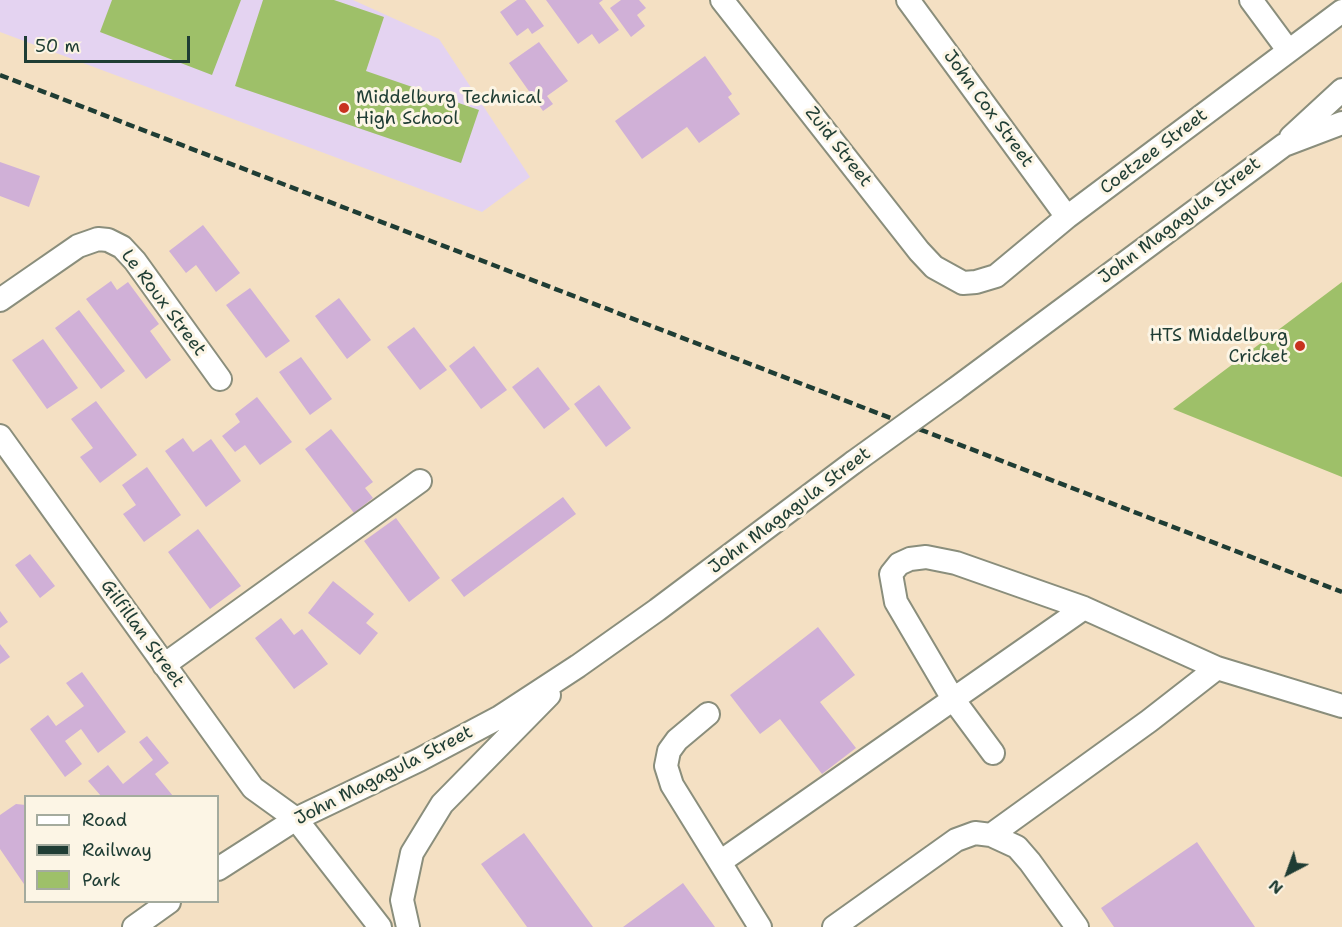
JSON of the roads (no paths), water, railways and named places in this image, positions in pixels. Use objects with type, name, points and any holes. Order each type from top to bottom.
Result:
[{"type":"street","name":"Zuid Street","points":[[722,0],[920,251],[934,267],[963,283]]},
{"type":"street","name":"John Cox Street","points":[[909,0],[1067,217]]},
{"type":"street","points":[[1251,0],[1288,50]]},
{"type":"street","name":"Coetzee Street","points":[[963,283],[996,276],[1067,217],[1342,11]]},
{"type":"street","points":[[1284,145],[1342,90]]},
{"type":"street","name":"John Magagula Street","points":[[219,867],[296,819],[419,760],[500,717],[578,666],[1284,145],[1342,123]]},
{"type":"street","name":"Le Roux Street","points":[[0,300],[78,246],[98,239],[108,240],[122,247],[135,261],[220,379]]},
{"type":"street","name":"Gilfillan Street","points":[[0,436],[253,788],[296,819],[380,927]]},
{"type":"street","points":[[164,665],[420,481]]},
{"type":"street","points":[[993,753],[953,699],[896,602],[891,574],[899,564],[910,559],[926,557],[956,563],[1084,608],[1217,668],[1342,706]]},
{"type":"street","points":[[720,862],[1084,608]]},
{"type":"street","points":[[408,927],[402,900],[412,853],[442,804],[578,666]]},
{"type":"street","points":[[991,835],[1149,721],[1217,668]]},
{"type":"street","points":[[708,714],[677,740],[669,751],[666,766],[672,785],[760,927]]},
{"type":"street","points":[[834,927],[956,840],[975,833],[991,835],[1017,847],[1077,927]]},
{"type":"street","points":[[134,927],[168,903]]},
{"type":"railway","points":[[0,75],[1342,592]]},
{"type":"place","name":"Middelburg Technical High School","points":[[344,108]]},
{"type":"place","name":"HTS Middelburg Cricket","points":[[1300,346]]}]
